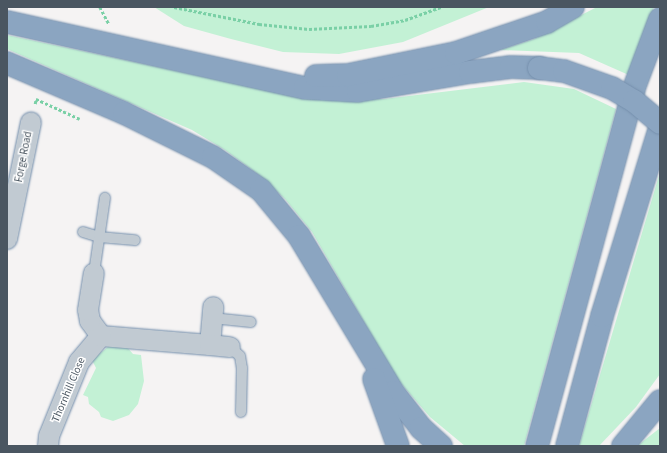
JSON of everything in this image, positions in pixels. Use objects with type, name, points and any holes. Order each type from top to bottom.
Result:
[{"type":"highway","points":[[267,78],[348,75],[456,53],[548,22],[572,7]]},
{"type":"highway","points":[[537,446],[634,88],[660,19]]},
{"type":"highway","points":[[7,22],[267,78],[305,88],[358,91],[470,72],[511,67],[539,68],[589,78],[612,88],[634,101],[660,123]]},
{"type":"highway","points":[[7,63],[124,113],[212,157],[261,190],[299,236],[353,328],[393,392],[421,428],[441,446]]},
{"type":"highway","points":[[567,446],[602,316],[660,128]]},
{"type":"highway","points":[[353,328],[389,415],[398,446]]},
{"type":"highway","points":[[623,446],[660,401]]},
{"type":"street","name":"Forge Road","points":[[7,239],[13,187],[31,122]]},
{"type":"street","points":[[94,273],[88,310],[90,321],[101,336],[230,347]]},
{"type":"street","points":[[210,345],[212,313]]},
{"type":"street","name":"Thornhill Close","points":[[48,446],[49,436],[79,362],[101,336]]},
{"type":"lane","points":[[94,273],[105,198]]},
{"type":"lane","points":[[83,232],[99,237],[135,240]]},
{"type":"lane","points":[[212,313],[251,322]]},
{"type":"lane","points":[[230,347],[240,356],[242,368],[241,412]]},
{"type":"path","points":[[100,7],[109,24]]},
{"type":"path","points":[[174,7],[259,24],[309,29],[371,26],[405,20],[441,7]]},
{"type":"path","points":[[31,122],[36,99],[80,119]]},
{"type":"green space","points":[[154,7],[489,7],[403,42],[339,54],[283,52],[231,39],[184,26]]},
{"type":"green space","points":[[597,7],[654,7],[631,76],[579,53],[500,50],[534,39]]},
{"type":"green space","points":[[7,35],[286,94],[384,99],[524,82],[574,89],[616,109],[524,446],[465,446],[430,417],[397,379],[312,232],[285,199],[259,175],[225,150],[192,130],[7,49]]},
{"type":"green space","points":[[660,172],[660,374],[636,407],[599,446],[579,446]]},
{"type":"green space","points":[[110,345],[127,347],[133,354],[141,355],[144,381],[138,404],[129,415],[113,421],[101,417],[99,412],[89,404],[88,397],[83,395],[96,368],[92,360]]},
{"type":"green space","points":[[660,428],[660,446],[637,446]]}]
